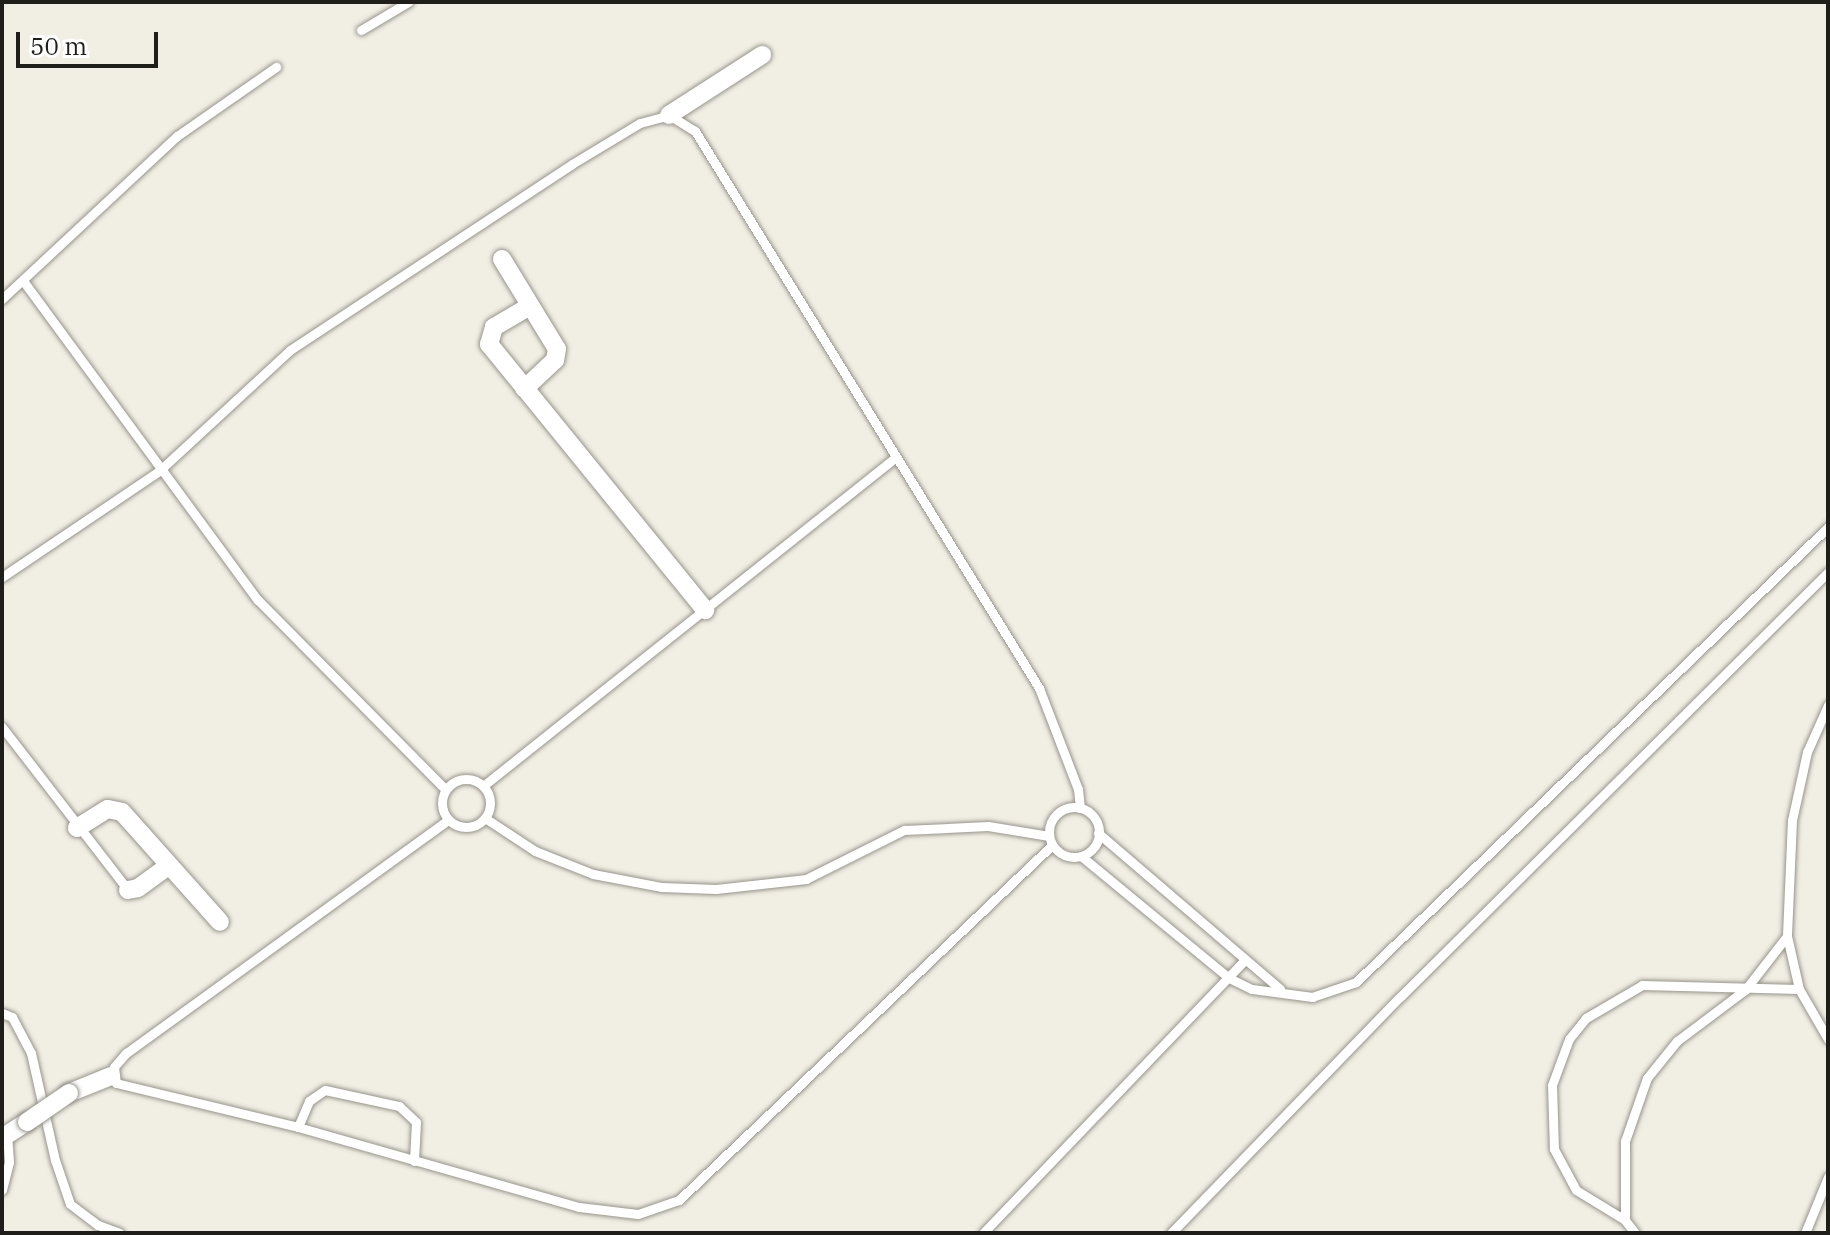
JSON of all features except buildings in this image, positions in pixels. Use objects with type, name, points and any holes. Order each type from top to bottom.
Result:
[{"type":"street","points":[[669,115],[762,55]]},
{"type":"street","points":[[502,259],[557,353],[524,389]]},
{"type":"street","points":[[530,306],[490,335],[489,344],[705,610]]},
{"type":"street","points":[[77,828],[115,808],[220,922]]},
{"type":"street","points":[[128,890],[138,888],[168,866]]},
{"type":"street","points":[[4,1136],[69,1093],[111,1076]]},
{"type":"lane","points":[[361,30],[408,2]]},
{"type":"lane","points":[[2,299],[24,282],[177,136],[276,67]]},
{"type":"lane","points":[[2,577],[159,471],[290,350],[572,164],[640,123],[669,115],[695,131],[1039,688],[1078,789],[1080,808]]},
{"type":"lane","points":[[24,282],[159,471],[258,600],[445,789]]},
{"type":"lane","points":[[483,786],[896,457]]},
{"type":"lane","points":[[1081,856],[1229,978],[1252,989],[1280,989],[1312,997],[1356,982],[1828,527]]},
{"type":"lane","points":[[1171,1233],[1400,997],[1828,572]]},
{"type":"lane","points":[[1828,705],[1807,752],[1792,820],[1787,936],[1799,989],[1828,1039]]},
{"type":"lane","points":[[2,727],[77,828],[128,890]]},
{"type":"lane","points":[[463,778],[483,786],[490,802],[485,818],[471,827],[448,820],[441,805],[445,789],[463,778]]},
{"type":"lane","points":[[448,820],[126,1053],[111,1076],[127,1087],[298,1127],[579,1207],[638,1214],[679,1200],[1050,840],[1061,810],[1080,808],[1094,817],[1098,833],[1093,847],[1081,856],[1065,856],[1050,840],[988,826],[904,830],[806,879],[716,889],[661,887],[593,874],[535,851],[485,818]]},
{"type":"lane","points":[[1098,833],[1280,989]]},
{"type":"lane","points":[[1625,1220],[1625,1141],[1647,1078],[1677,1041],[1745,990],[1787,936]]},
{"type":"lane","points":[[983,1233],[1244,961]]},
{"type":"lane","points":[[1635,1233],[1625,1220],[1576,1190],[1554,1149],[1552,1085],[1569,1039],[1586,1018],[1642,985],[1799,989]]},
{"type":"lane","points":[[2,1013],[12,1017],[31,1053],[55,1160],[70,1204],[98,1225],[120,1233]]},
{"type":"lane","points":[[298,1127],[309,1101],[325,1090],[399,1106],[416,1122],[414,1161]]},
{"type":"lane","points":[[2,1190],[9,1162],[4,1136]]},
{"type":"lane","points":[[1805,1233],[1828,1177]]}]
